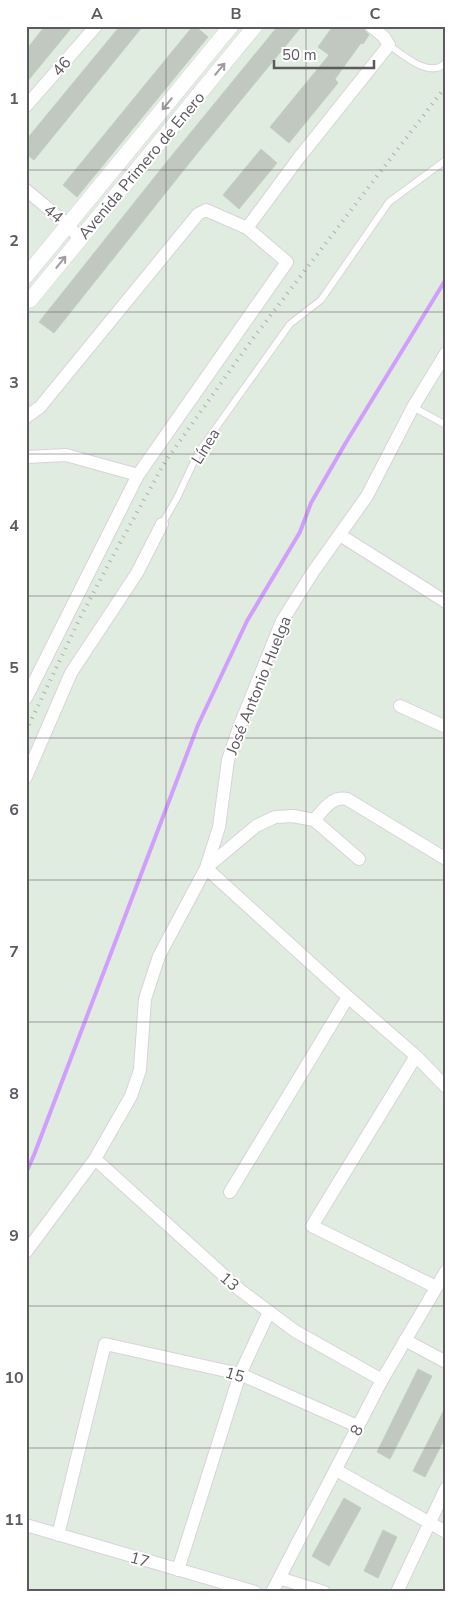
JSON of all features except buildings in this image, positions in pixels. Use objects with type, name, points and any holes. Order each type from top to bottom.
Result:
[{"type":"street","name":"46","points":[[26,106],[96,26]]},
{"type":"street","points":[[233,26],[251,31]]},
{"type":"street","name":"Avenida Primero de Enero","points":[[26,276],[233,26]]},
{"type":"street","points":[[247,228],[298,159],[389,45],[384,37],[371,26]]},
{"type":"street","name":"Avenida Primero de Enero","points":[[26,301],[30,300],[251,31]]},
{"type":"street","name":"44","points":[[26,190],[68,224],[80,238]]},
{"type":"street","points":[[26,417],[40,406],[198,214],[206,210],[247,228],[287,262],[138,475],[26,698]]},
{"type":"street","name":"José Antonio Huelga","points":[[26,1252],[95,1159],[131,1096],[140,1070],[145,999],[159,956],[206,868],[219,827],[228,760],[282,621],[313,572],[367,496],[413,407],[446,353]]},
{"type":"street","points":[[26,457],[66,455],[138,475]]},
{"type":"street","name":"Línea","points":[[26,776],[71,673],[137,573],[162,524]]},
{"type":"street","points":[[340,535],[446,602]]},
{"type":"street","points":[[400,706],[446,727]]},
{"type":"street","points":[[314,820],[333,800],[347,799],[446,859]]},
{"type":"street","points":[[359,859],[314,820],[293,816],[275,818],[256,826],[206,868],[416,1056],[446,1087]]},
{"type":"street","points":[[230,1192],[348,997]]},
{"type":"street","points":[[416,1056],[312,1226],[436,1287]]},
{"type":"street","name":"13","points":[[95,1159],[240,1290],[295,1331],[382,1380]]},
{"type":"street","name":"8","points":[[272,1592],[357,1426],[446,1271]]},
{"type":"street","points":[[178,1570],[240,1374],[269,1312]]},
{"type":"street","points":[[405,1340],[446,1362]]},
{"type":"street","name":"15","points":[[58,1535],[105,1344],[240,1374],[357,1426]]},
{"type":"street","points":[[336,1470],[446,1532]]},
{"type":"street","points":[[397,1592],[446,1488]]},
{"type":"street","name":"17","points":[[26,1525],[255,1592]]},
{"type":"street","points":[[279,1578],[324,1592]]},
{"type":"lane","points":[[389,45],[416,64],[428,68],[436,69],[442,67],[446,62]]},
{"type":"lane","name":"Línea","points":[[162,524],[177,498],[198,452],[290,324],[321,300],[389,202],[446,160]]},
{"type":"lane","points":[[413,407],[446,424]]},
{"type":"waterway","points":[[26,1173],[198,725],[247,621],[300,532],[311,503],[446,279]]},
{"type":"railway","points":[[26,731],[80,618],[165,462],[251,341],[446,86]]}]
